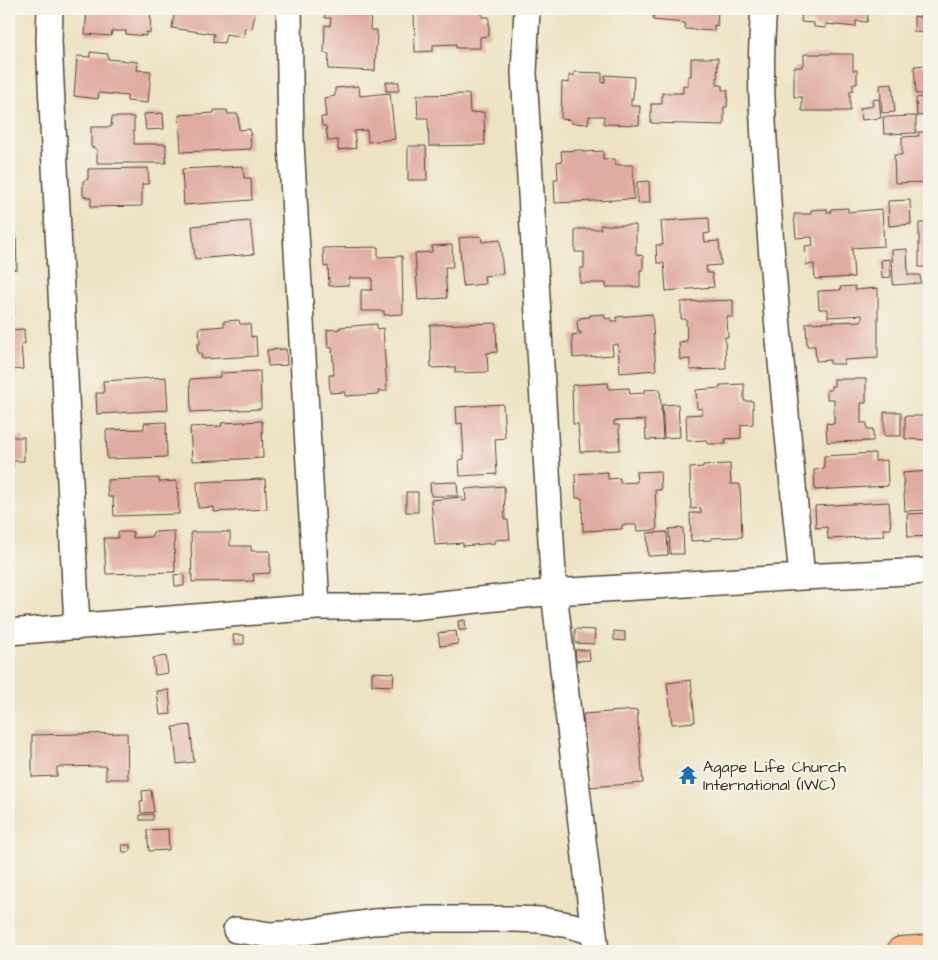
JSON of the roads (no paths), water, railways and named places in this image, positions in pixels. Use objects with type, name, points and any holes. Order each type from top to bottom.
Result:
[{"type":"main road","points":[[901,951],[929,949]]},
{"type":"street","points":[[50,9],[49,41],[77,627]]},
{"type":"street","points":[[288,9],[291,143],[317,607]]},
{"type":"street","points":[[527,9],[524,73],[554,592],[595,942]]},
{"type":"street","points":[[764,9],[762,38],[764,137],[774,298],[802,577]]},
{"type":"street","points":[[9,632],[317,607],[412,607],[554,592],[929,571]]},
{"type":"street","points":[[236,930],[272,935],[373,922],[430,919],[514,919],[541,920],[569,925],[595,942]]},
{"type":"place","name":"Agape Life Church International (IWC)","points":[[688,775]]}]
